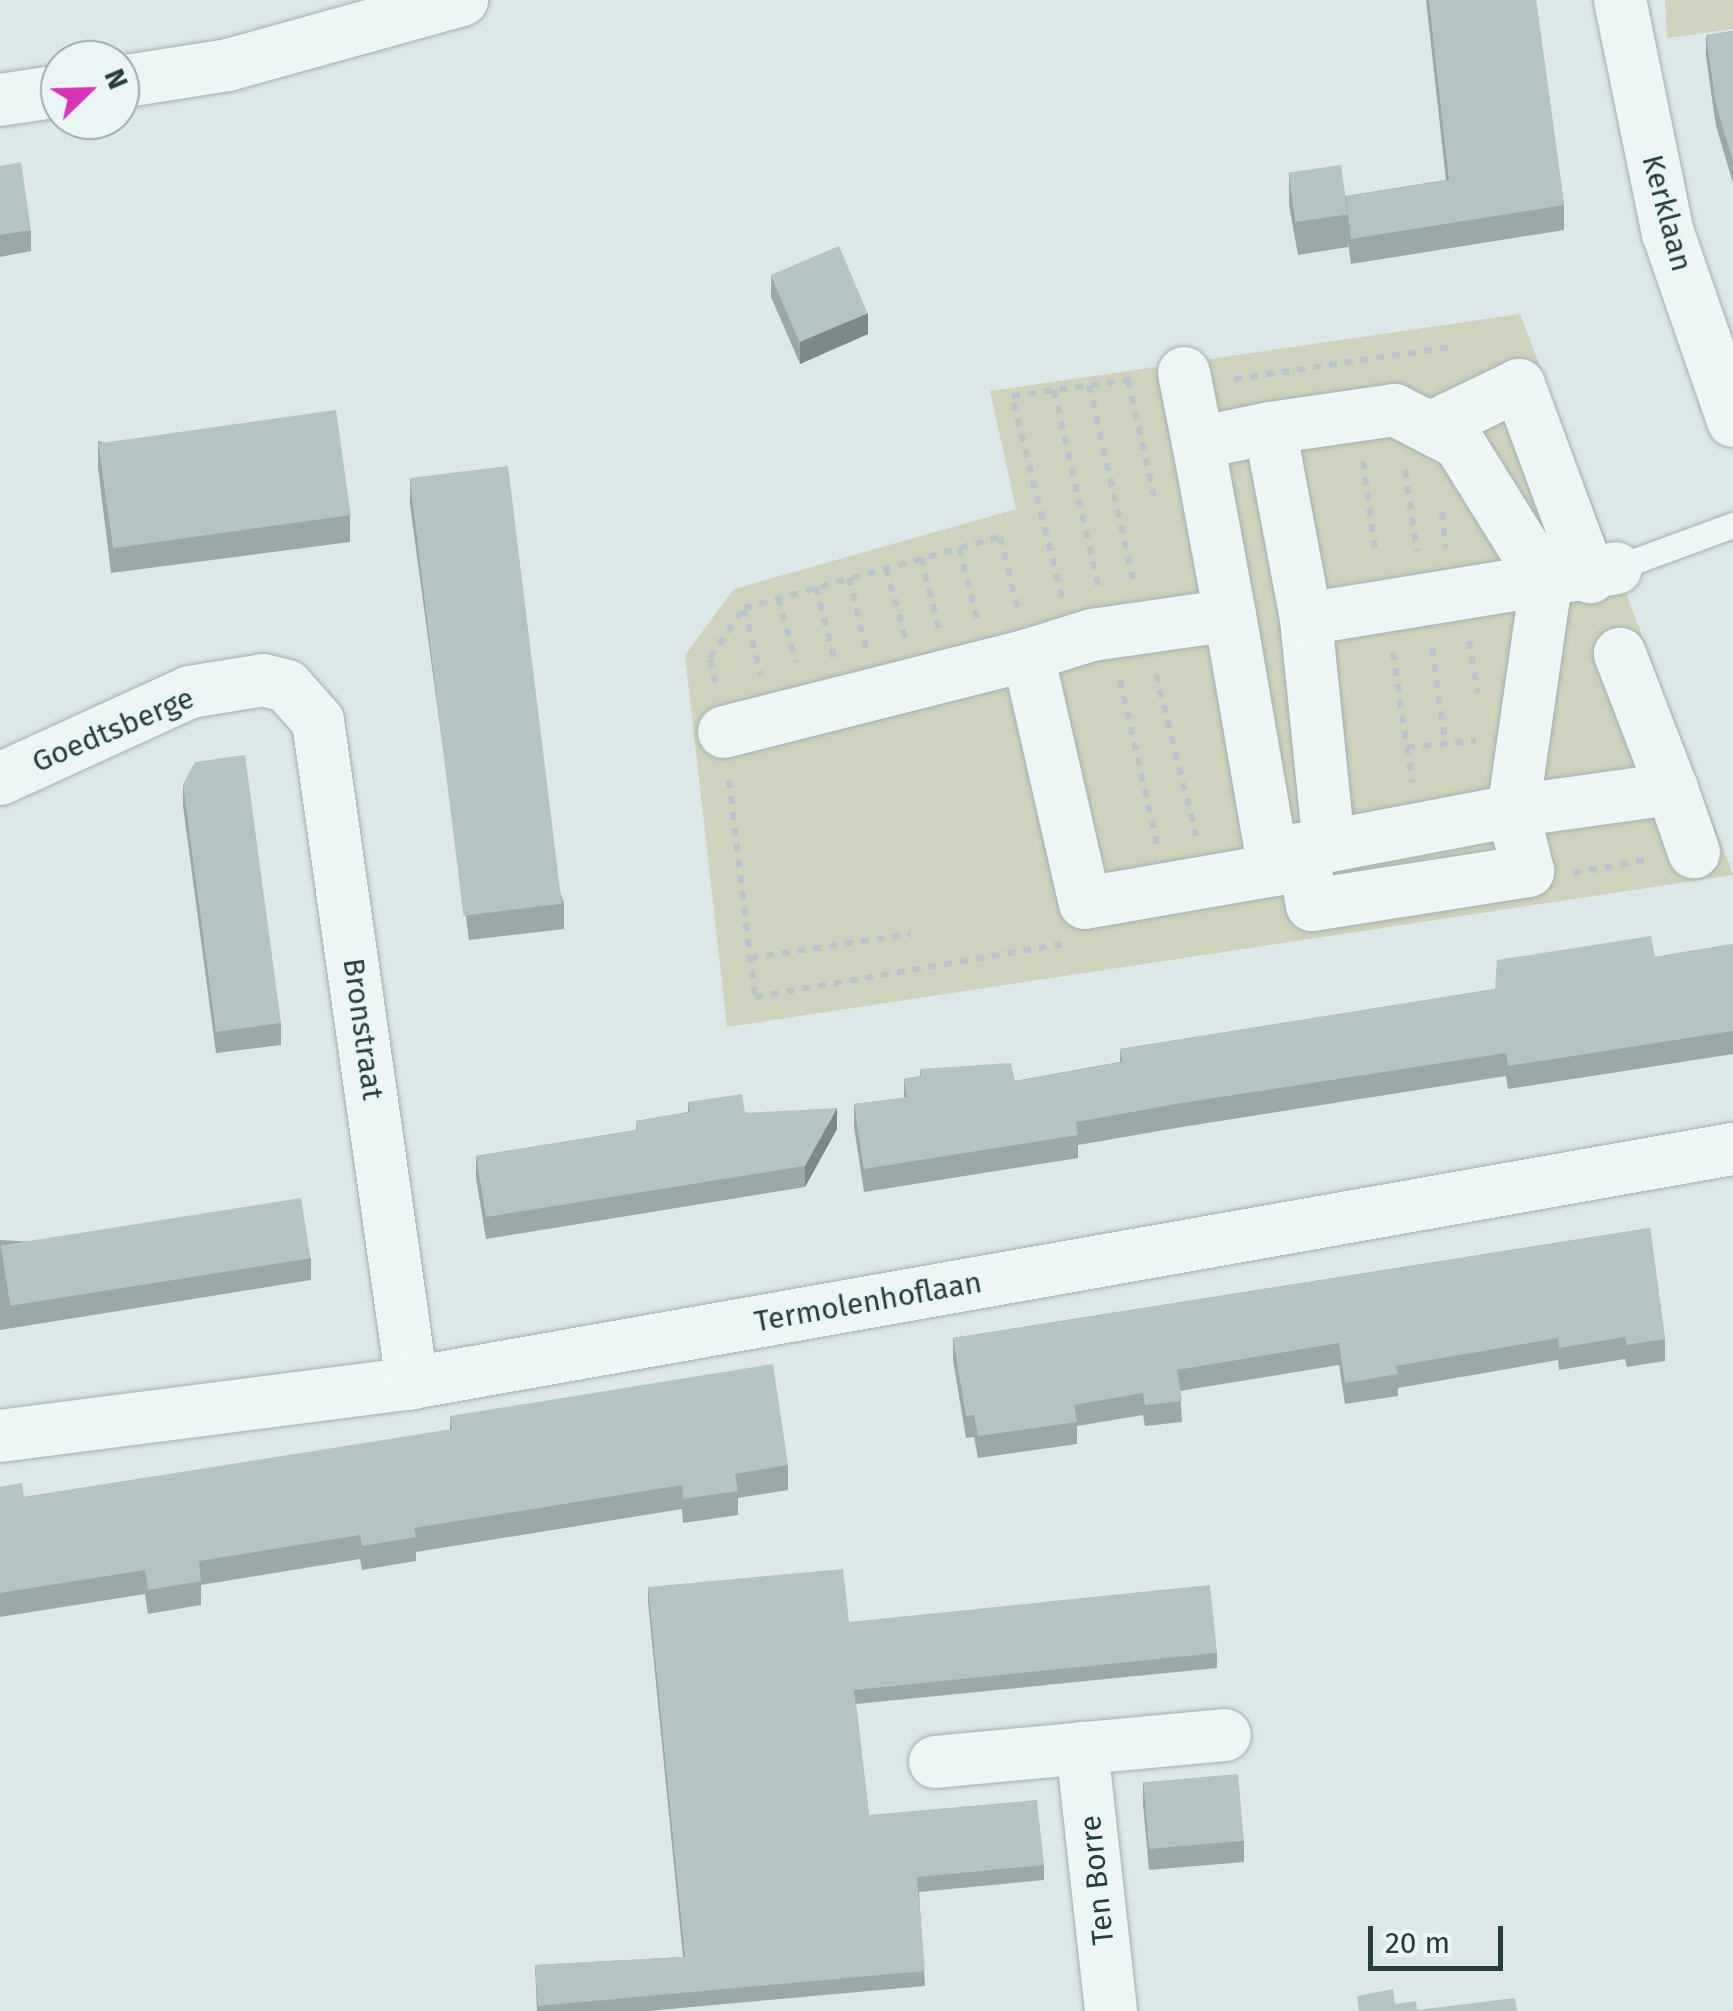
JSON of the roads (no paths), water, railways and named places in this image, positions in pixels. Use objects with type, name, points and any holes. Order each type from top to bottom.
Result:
[{"type":"street","points":[[140,79],[228,64],[462,0]]},
{"type":"street","name":"Kerklaan","points":[[1620,0],[1668,233],[1733,421]]},
{"type":"street","points":[[0,100],[40,94]]},
{"type":"street","points":[[1186,379],[1230,614],[1301,849],[1312,906],[1528,871],[1513,811],[1522,744],[1584,576],[1518,385],[1430,428]]},
{"type":"street","points":[[1198,443],[1395,410],[1459,443],[1584,576]]},
{"type":"street","points":[[1270,428],[1306,619],[1301,849]]},
{"type":"street","points":[[1306,619],[1584,576]]},
{"type":"street","points":[[724,732],[1088,639],[1230,614]]},
{"type":"street","points":[[1088,639],[1085,904],[1275,870],[1301,849],[1513,811],[1672,788]]},
{"type":"street","points":[[1620,654],[1694,852]]},
{"type":"street","name":"Goedtsberge","points":[[0,779],[190,692],[263,680],[287,686]]},
{"type":"street","name":"Bronstraat","points":[[287,686],[318,721],[412,1383]]},
{"type":"street","name":"Termolenhoflaan","points":[[0,1436],[412,1383],[1733,1149]]},
{"type":"street","points":[[935,1762],[1225,1735]]},
{"type":"street","name":"Ten Borre","points":[[1082,1748],[1111,2011]]},
{"type":"lane","points":[[1584,576],[1733,525]]}]
